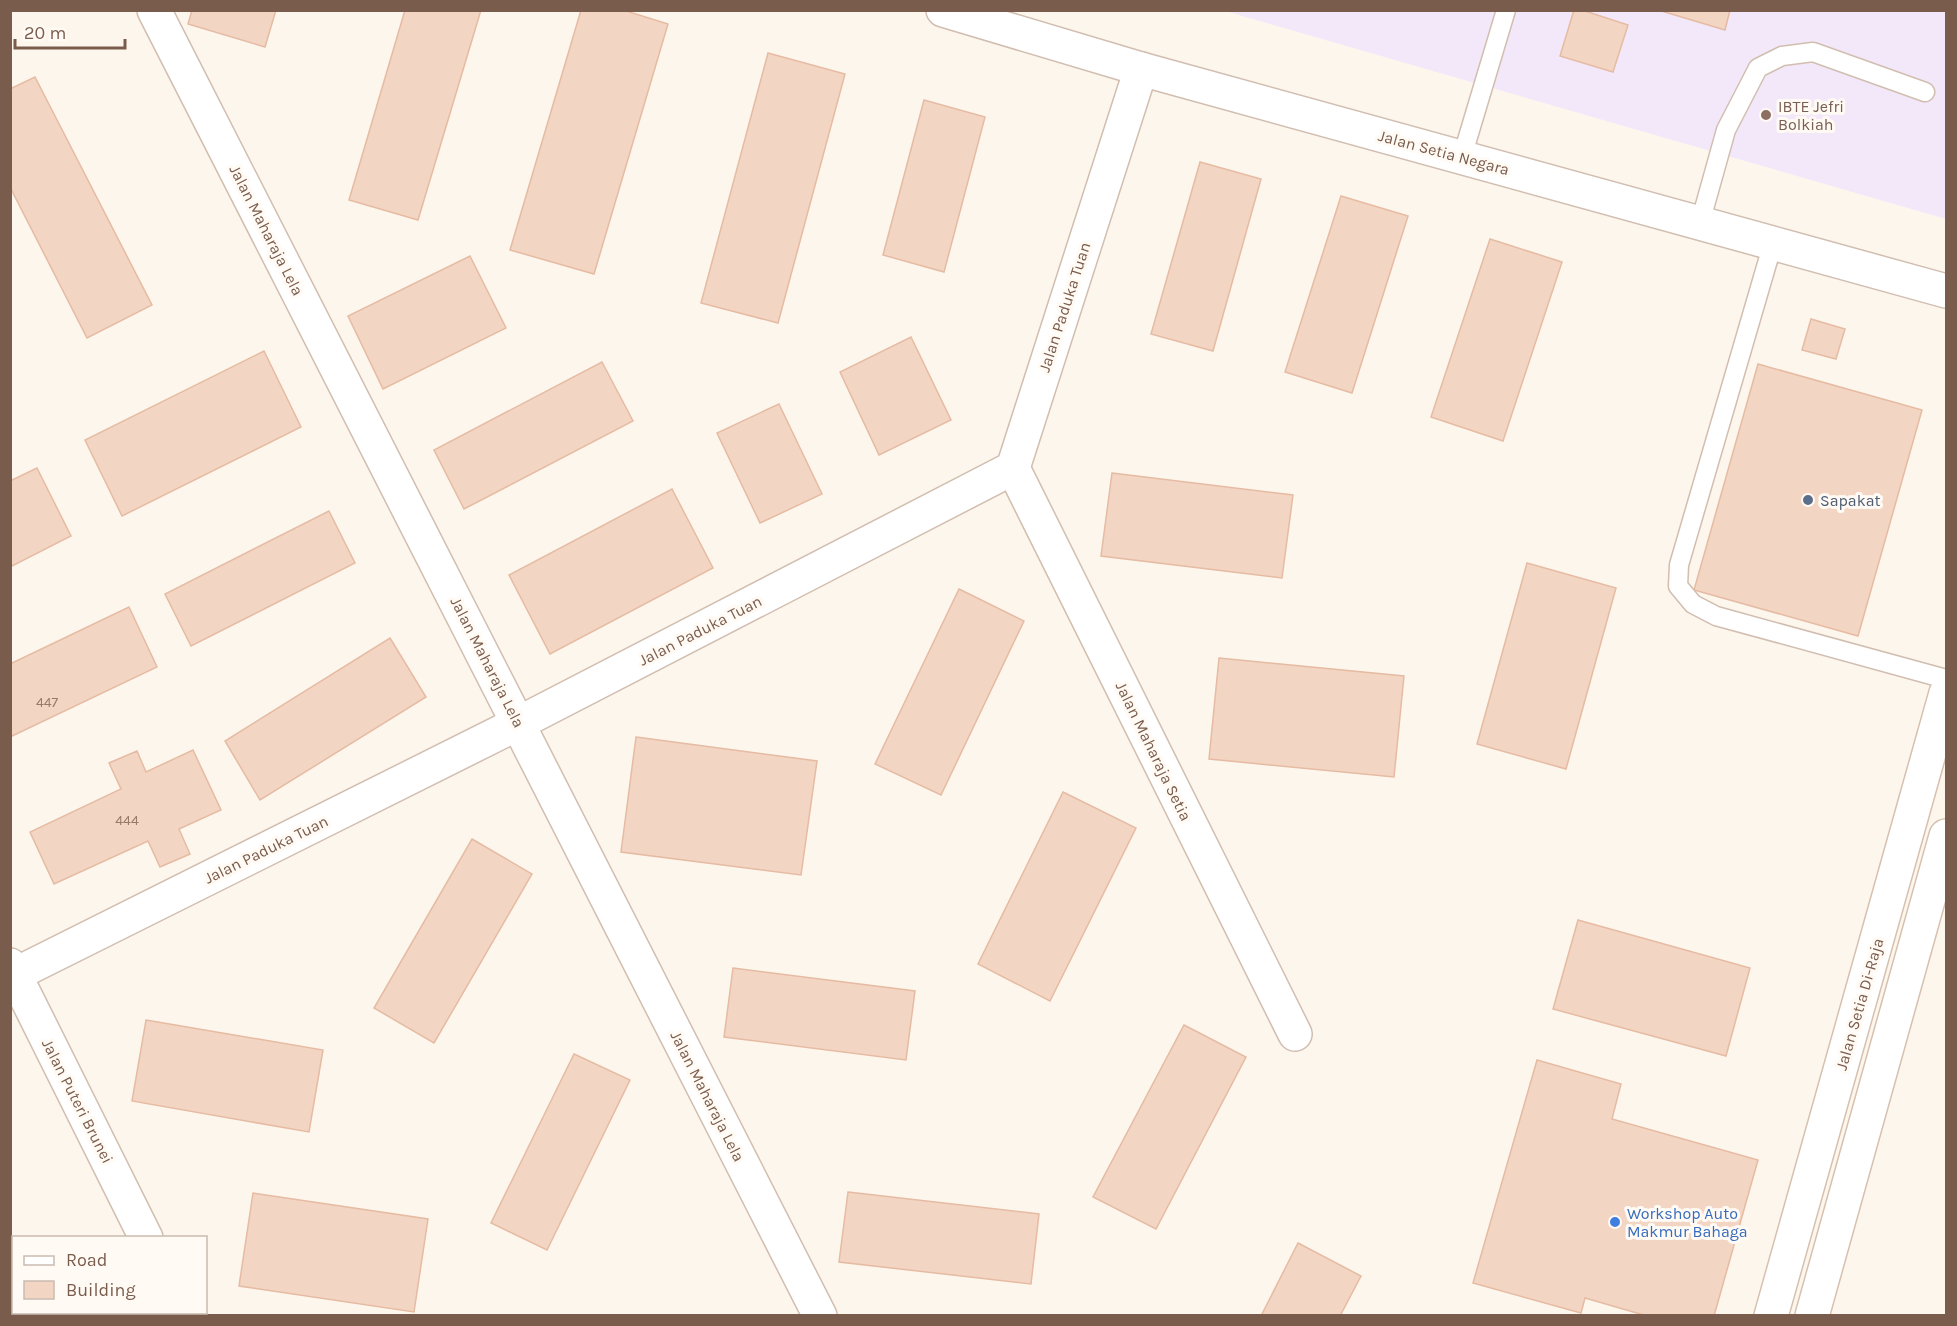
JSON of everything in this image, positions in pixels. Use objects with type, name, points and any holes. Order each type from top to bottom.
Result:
[{"type":"street","name":"Jalan Maharaja Lela","points":[[154,10],[820,1316]]},
{"type":"street","name":"Jalan Setia Negara","points":[[943,10],[1141,69],[1947,291]]},
{"type":"street","name":"Jalan Paduka Tuan","points":[[12,972],[519,723],[1013,468],[1141,69]]},
{"type":"street","name":"Jalan Maharaja Setia","points":[[1013,468],[1295,1034]]},
{"type":"street","name":"Jalan Setia Di-Raja","points":[[1771,1316],[1947,693]]},
{"type":"street","points":[[1812,1316],[1947,837]]},
{"type":"street","name":"Jalan Puteri Brunei","points":[[12,972],[145,1236]]},
{"type":"lane","points":[[1462,157],[1506,10]]},
{"type":"lane","points":[[1700,223],[1726,130],[1758,68],[1782,56],[1813,52],[1925,92]]},
{"type":"lane","points":[[1773,243],[1679,565],[1678,586],[1693,604],[1716,616],[1947,680]]},
{"type":"shaded area","name":"IBTE Jefri Bolkiah","points":[[1225,11],[1946,11],[1946,219]]},
{"type":"building","points":[[192,10],[276,10],[265,47],[188,24]]},
{"type":"building","points":[[405,10],[481,10],[418,220],[349,200]]},
{"type":"building","points":[[581,10],[623,10],[668,24],[594,274],[510,250]]},
{"type":"building","points":[[1574,10],[1582,10],[1628,25],[1613,72],[1560,56]]},
{"type":"building","points":[[1658,10],[1730,10],[1725,30]]},
{"type":"building","points":[[768,53],[845,74],[778,323],[701,303]]},
{"type":"building","points":[[35,77],[152,305],[87,338],[10,187],[10,89]]},
{"type":"building","points":[[924,100],[985,117],[944,272],[883,255]]},
{"type":"building","points":[[1200,162],[1261,179],[1213,351],[1151,334]]},
{"type":"building","points":[[1341,196],[1408,216],[1352,393],[1285,372]]},
{"type":"building","points":[[1490,239],[1562,262],[1503,441],[1431,417]]},
{"type":"building","points":[[470,256],[506,328],[383,389],[348,316]]},
{"type":"building","points":[[1811,319],[1845,329],[1836,359],[1802,350]]},
{"type":"building","points":[[911,337],[951,420],[879,455],[840,372]]},
{"type":"building","points":[[264,351],[301,427],[122,516],[85,440]]},
{"type":"building","points":[[602,362],[633,421],[464,509],[434,450]]},
{"type":"building","name":"Sapakat","points":[[1758,364],[1922,410],[1858,636],[1694,590]]},
{"type":"building","points":[[779,404],[822,494],[760,523],[717,433]]},
{"type":"building","points":[[37,468],[71,536],[10,567],[10,481]]},
{"type":"building","points":[[1112,473],[1293,495],[1282,578],[1101,556]]},
{"type":"building","points":[[672,489],[713,568],[550,654],[509,575]]},
{"type":"building","points":[[329,511],[355,563],[191,646],[165,594]]},
{"type":"building","points":[[1527,563],[1616,588],[1566,769],[1477,744]]},
{"type":"building","points":[[959,589],[1024,621],[941,795],[875,764]]},
{"type":"building","points":[[129,607],[157,667],[10,737],[10,664]]},
{"type":"building","points":[[390,638],[426,697],[260,800],[225,741]]},
{"type":"building","points":[[1219,658],[1404,676],[1394,777],[1209,759]]},
{"type":"building","points":[[636,737],[817,761],[801,875],[621,852]]},
{"type":"building","points":[[193,750],[221,810],[179,829],[190,854],[160,867],[148,841],[54,884],[30,832],[121,789],[109,763],[137,751],[146,772]]},
{"type":"building","points":[[1063,792],[1136,828],[1050,1001],[978,964]]},
{"type":"building","points":[[472,839],[532,874],[434,1043],[374,1008]]},
{"type":"building","points":[[1578,920],[1750,968],[1726,1056],[1553,1009]]},
{"type":"building","points":[[733,968],[915,991],[906,1060],[724,1037]]},
{"type":"building","points":[[146,1020],[323,1050],[309,1132],[132,1101]]},
{"type":"building","points":[[1184,1025],[1246,1057],[1156,1229],[1093,1197]]},
{"type":"building","points":[[574,1054],[630,1080],[547,1250],[491,1223]]},
{"type":"building","name":"Workshop Auto Makmur Bahaga","points":[[1537,1060],[1621,1084],[1612,1119],[1758,1160],[1714,1316],[1647,1316],[1585,1298],[1581,1313],[1473,1283]]},
{"type":"building","points":[[848,1192],[1039,1214],[1031,1284],[839,1262]]},
{"type":"building","points":[[253,1193],[428,1219],[414,1312],[239,1286]]},
{"type":"building","points":[[1298,1243],[1361,1276],[1340,1316],[1261,1316]]},
{"type":"building","points":[[70,1314],[122,1314],[125,1316],[70,1316]]},
{"type":"place","name":"IBTE Jefri Bolkiah","points":[[1766,115]]},
{"type":"place","name":"Sapakat","points":[[1808,500]]},
{"type":"place","name":"Workshop Auto Makmur Bahaga","points":[[1615,1222]]}]
